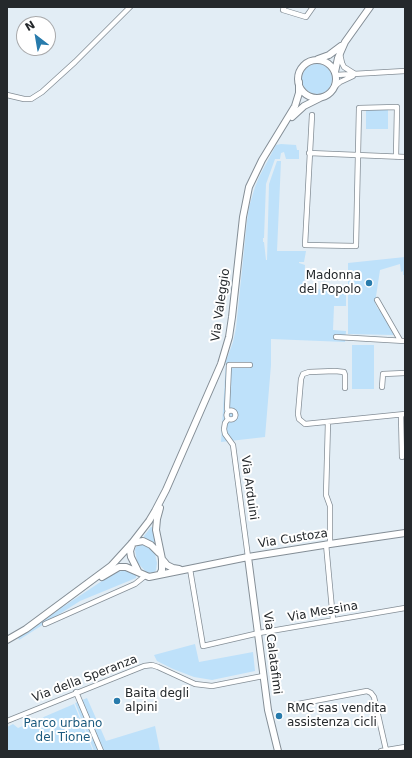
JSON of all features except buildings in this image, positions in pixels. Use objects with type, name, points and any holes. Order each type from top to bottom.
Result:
[{"type":"main road","points":[[345,42],[329,55],[304,65],[300,70],[299,82],[304,92],[309,96],[320,97],[326,95],[333,88],[336,79],[336,63],[340,52],[345,42],[370,7]]},
{"type":"main road","points":[[315,60],[325,61],[329,64],[335,74]]},
{"type":"main road","name":"Via Valeggio","points":[[166,490],[214,383],[227,345],[232,317],[243,217],[249,187],[262,160],[286,122],[298,98],[299,82]]},
{"type":"main road","name":"Via Valeggio","points":[[286,122],[304,106],[326,95]]},
{"type":"main road","points":[[7,640],[26,629],[111,566],[132,543],[149,521],[166,490]]},
{"type":"main road","points":[[160,574],[162,570],[161,556],[156,530],[157,519],[166,490]]},
{"type":"main road","name":"Via Custoza","points":[[145,576],[149,577],[248,557],[405,533]]},
{"type":"main road","name":"Via Custoza","points":[[132,543],[144,542],[151,545],[167,565],[173,568],[187,569]]},
{"type":"main road","points":[[132,543],[130,551],[131,557],[138,571]]},
{"type":"main road","name":"Via Calatafimi","points":[[248,557],[268,710],[278,751]]},
{"type":"main road","points":[[81,588],[85,588],[119,568],[126,567],[138,571],[145,576]]},
{"type":"street","points":[[7,95],[24,99],[31,98],[42,92],[75,62],[130,7]]},
{"type":"street","points":[[284,7],[283,10],[306,17],[313,7]]},
{"type":"street","points":[[340,52],[344,67],[357,75]]},
{"type":"street","points":[[335,74],[357,75],[405,72]]},
{"type":"street","points":[[333,88],[340,82],[357,75]]},
{"type":"street","points":[[312,115],[305,245],[356,246],[359,108],[397,107],[396,157]]},
{"type":"street","points":[[309,153],[405,157]]},
{"type":"street","points":[[378,300],[403,340]]},
{"type":"street","points":[[336,337],[403,340]]},
{"type":"street","points":[[228,411],[233,411],[236,416],[232,420],[228,419],[226,414],[228,411],[229,365],[250,365]]},
{"type":"street","points":[[345,388],[344,372],[308,372],[303,374],[301,379],[298,414],[299,420],[305,424],[403,415],[402,457]]},
{"type":"street","points":[[382,387],[384,374],[405,373]]},
{"type":"street","name":"Via Arduini","points":[[228,419],[225,423],[224,429],[225,434],[233,445],[248,557]]},
{"type":"street","points":[[328,422],[326,495],[330,506],[328,544],[333,620]]},
{"type":"street","name":"Via Messina","points":[[187,569],[203,646],[258,633],[405,608]]},
{"type":"street","name":"Via Custoza","points":[[45,624],[135,584],[145,576]]},
{"type":"street","name":"Via della Speranza","points":[[7,721],[76,692],[144,666],[152,665],[196,684],[212,686],[263,676]]},
{"type":"street","points":[[293,705],[367,691],[371,693],[374,698],[383,750],[405,747]]},
{"type":"street","points":[[76,692],[101,751]]},
{"type":"green space","points":[[317,64],[327,69],[332,79],[327,89],[317,94],[307,89],[302,79],[307,69]]},
{"type":"green space","points":[[366,110],[388,110],[388,129],[366,129]]},
{"type":"green space","points":[[276,145],[296,145],[297,150],[299,150],[299,159],[286,159],[284,152],[281,153],[280,159],[275,159],[266,184],[263,242],[266,260],[269,184],[277,161],[281,161],[277,251],[306,251],[304,262],[299,262],[305,265],[304,288],[306,288],[306,285],[311,285],[311,289],[340,290],[341,285],[346,285],[346,306],[334,306],[333,330],[346,331],[345,342],[271,339],[271,365],[265,437],[221,442],[226,361],[236,328],[249,207],[259,177]]},
{"type":"green space","points":[[405,257],[405,275],[403,275],[403,271],[401,272],[400,264],[380,270],[375,303],[378,309],[382,311],[394,335],[348,334],[348,263]]},
{"type":"green space","points":[[352,345],[374,345],[374,389],[352,389]]},
{"type":"green space","points":[[151,527],[155,541],[154,543],[144,539],[144,536]]},
{"type":"green space","points":[[141,544],[151,549],[155,554],[157,563],[154,573],[146,572],[137,562],[135,550],[136,547]]},
{"type":"green space","points":[[122,571],[134,573],[136,578],[80,601],[19,640],[18,638],[46,618],[108,577]]},
{"type":"green space","points":[[195,644],[199,662],[253,652],[255,671],[212,680],[194,677],[173,669],[157,661],[154,655]]},
{"type":"green space","points":[[87,698],[106,741],[155,726],[160,751],[94,751],[75,703]]},
{"type":"green space","name":"Parco urbano del Tione","points":[[74,704],[93,751],[7,751],[7,727],[13,724],[18,728]]},
{"type":"place","name":"Madonna del Popolo","points":[[369,283]]},
{"type":"place","name":"Baita degli alpini","points":[[117,701]]},
{"type":"place","name":"RMC sas vendita assistenza cicli","points":[[279,716]]}]
